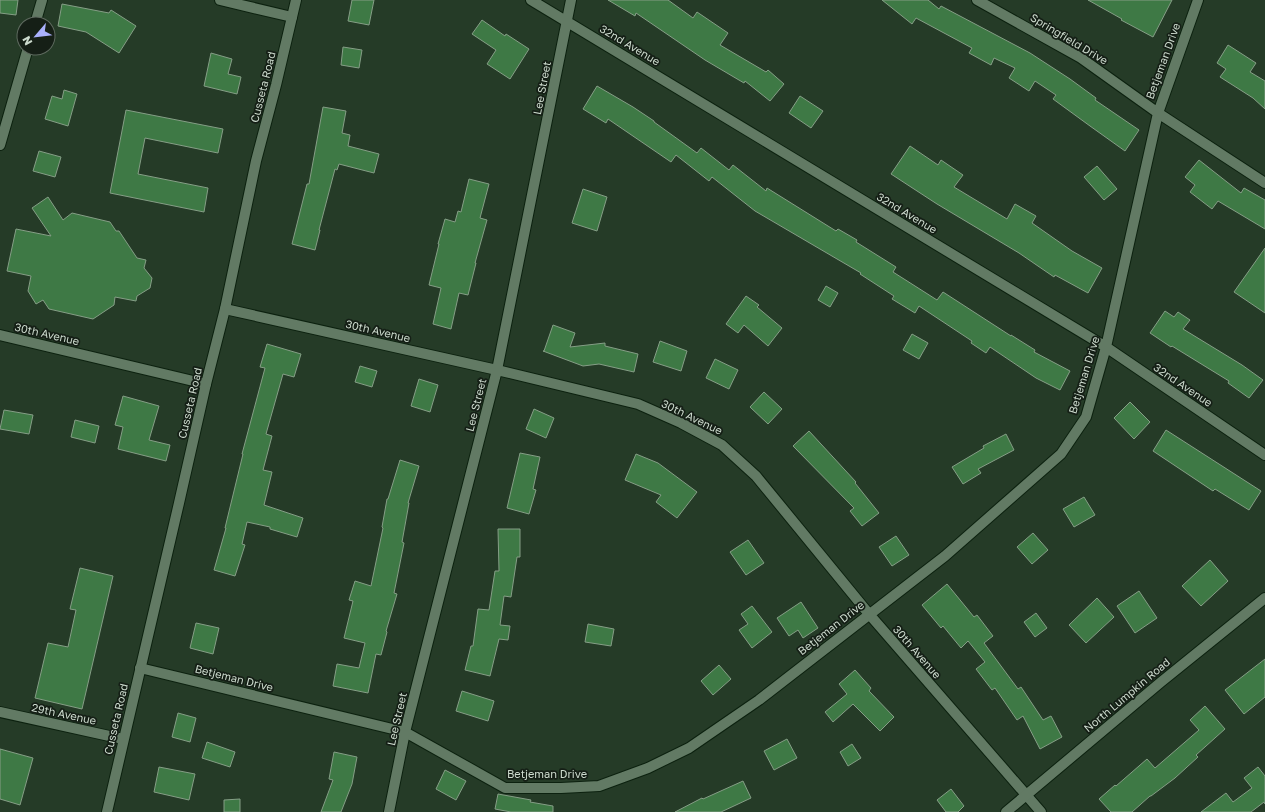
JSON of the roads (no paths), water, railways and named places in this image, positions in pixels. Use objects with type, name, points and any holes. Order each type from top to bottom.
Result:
[{"type":"street","points":[[37,16],[42,0]]},
{"type":"street","points":[[220,0],[292,17]]},
{"type":"street","name":"Cusseta Road","points":[[107,812],[206,384],[225,309],[256,161],[296,0]]},
{"type":"street","name":"32nd Avenue","points":[[531,0],[1106,347],[1265,455]]},
{"type":"street","name":"Lee Street","points":[[389,812],[405,732],[497,370],[571,0]]},
{"type":"street","name":"Springfield Drive","points":[[977,0],[1081,58],[1158,113],[1265,183]]},
{"type":"street","name":"Betjeman Drive","points":[[140,668],[405,732],[505,788],[599,786],[648,768],[689,748],[758,700],[945,556],[1061,454],[1086,417],[1106,347],[1158,113],[1198,0]]},
{"type":"street","points":[[0,145],[26,56]]},
{"type":"street","name":"30th Avenue","points":[[225,309],[497,370],[638,404],[681,423],[722,445],[756,476],[869,614],[1041,812]]},
{"type":"street","name":"30th Avenue","points":[[0,335],[206,384]]},
{"type":"street","name":"North Lumpkin Road","points":[[1006,812],[1265,598]]},
{"type":"street","name":"29th Avenue","points":[[0,712],[123,739]]}]
